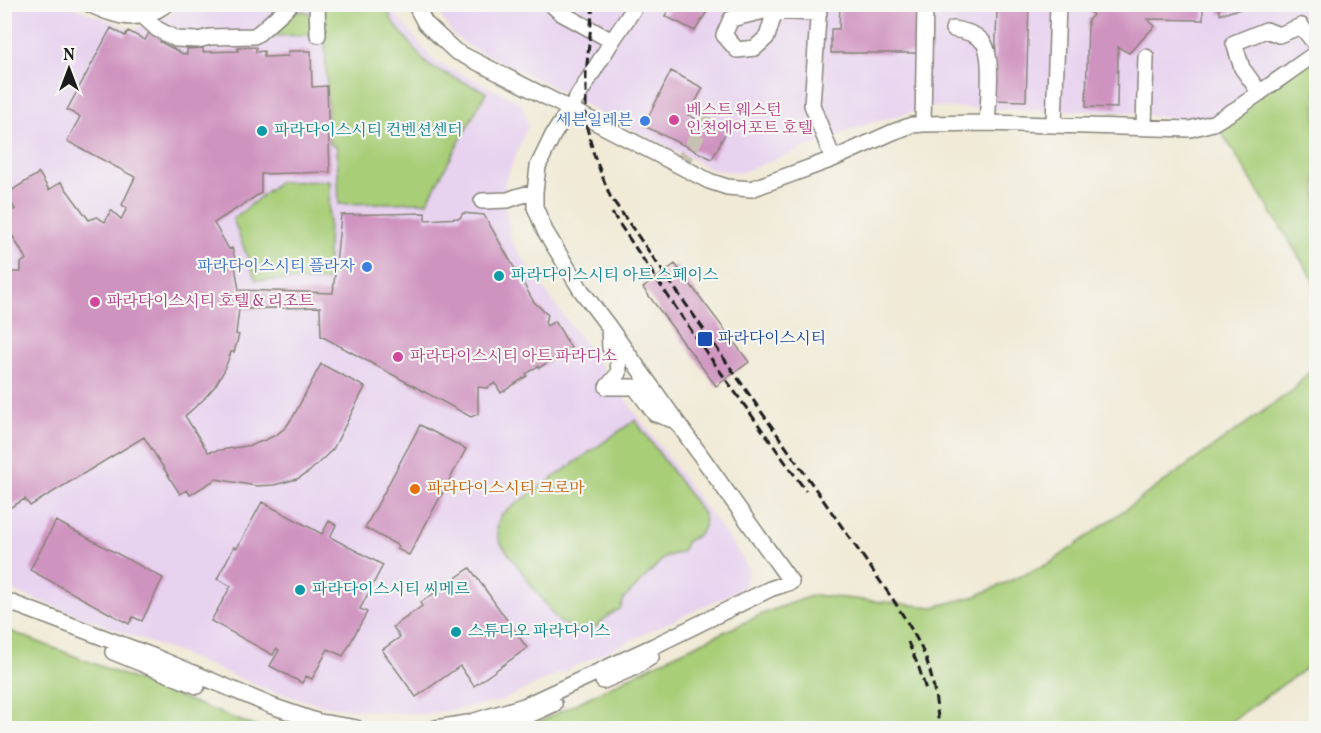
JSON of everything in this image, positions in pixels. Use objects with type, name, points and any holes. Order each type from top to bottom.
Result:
[{"type":"street","points":[[89,4],[110,14],[128,17],[144,16],[167,4]]},
{"type":"street","points":[[144,16],[157,29],[176,39],[198,40],[210,37],[254,36],[291,4]]},
{"type":"street","points":[[318,4],[318,34]]},
{"type":"street","points":[[415,4],[425,23],[455,51],[709,181],[727,187],[751,189],[833,159],[912,125],[987,123],[1190,129],[1213,123],[1317,53]]},
{"type":"street","points":[[551,4],[561,13],[612,41]]},
{"type":"street","points":[[637,4],[553,135],[538,166],[535,207],[545,231],[581,290],[791,582]]},
{"type":"street","points":[[922,124],[926,4]]},
{"type":"street","points":[[1054,125],[1058,4]]},
{"type":"street","points":[[775,12],[819,9],[812,105],[833,159]]},
{"type":"street","points":[[1260,93],[1242,68],[1234,43],[1266,30],[1279,35],[1301,26],[1317,45]]},
{"type":"street","points":[[953,29],[969,32],[984,43],[989,60],[987,123]]},
{"type":"street","points":[[1144,127],[1146,57]]},
{"type":"street","points":[[482,201],[508,200],[535,192]]},
{"type":"street","points":[[609,327],[610,348],[618,359],[619,373],[607,387],[635,387],[656,414],[676,421]]},
{"type":"street","points":[[436,729],[468,723],[524,706],[770,589],[791,582]]},
{"type":"street","points":[[490,729],[525,717],[633,668],[775,594],[791,582]]},
{"type":"street","points":[[4,600],[155,657],[272,706],[319,722],[356,729]]},
{"type":"street","points":[[4,609],[307,729]]},
{"type":"shaded area","points":[[4,5],[69,5],[132,30],[171,14],[185,5],[392,5],[397,16],[434,61],[522,103],[528,125],[505,182],[505,210],[512,242],[535,277],[739,553],[748,568],[745,587],[498,702],[428,714],[366,711],[323,705],[270,691],[184,655],[5,588]]},
{"type":"shaded area","points":[[434,5],[1316,5],[1316,55],[1216,125],[1126,112],[932,107],[867,124],[740,173],[714,170],[472,48],[453,35]]},
{"type":"green space","points":[[326,5],[385,5],[393,22],[426,63],[486,92],[427,202],[339,204],[337,147],[329,143],[324,15]]},
{"type":"green space","points":[[291,11],[305,11],[311,14],[311,35],[266,36]]},
{"type":"green space","points":[[1316,55],[1316,289],[1311,276],[1217,125]]},
{"type":"green space","points":[[330,181],[327,281],[256,280],[233,219],[279,182]]},
{"type":"green space","points":[[1316,364],[1316,661],[1222,728],[527,728],[767,612],[814,595],[933,607],[976,596],[1050,563],[1293,390]]},
{"type":"green space","points":[[635,420],[704,515],[703,529],[686,542],[681,552],[665,557],[624,599],[620,609],[597,626],[585,630],[573,629],[558,621],[500,542],[498,524],[502,514]]},
{"type":"green space","points":[[5,629],[259,728],[5,728]]},
{"type":"building","points":[[928,4],[1029,4],[1026,101],[994,100],[997,9],[928,6]]},
{"type":"building","points":[[1086,4],[1203,4],[1203,20],[1147,19],[1155,26],[1129,53],[1118,47],[1117,108],[1086,107],[1088,20],[1093,15],[1085,6]]},
{"type":"building","points":[[1218,4],[1256,4],[1257,5],[1220,14]]},
{"type":"building","points":[[671,5],[711,5],[695,31],[665,16]]},
{"type":"building","points":[[840,5],[918,5],[918,53],[831,53],[831,29],[839,29]]},
{"type":"building","points":[[111,28],[125,36],[128,31],[145,40],[150,31],[163,37],[160,42],[183,54],[187,54],[187,49],[203,48],[203,52],[238,51],[238,48],[256,47],[256,52],[264,51],[264,57],[288,56],[288,51],[311,51],[312,87],[327,86],[330,172],[261,174],[261,193],[214,223],[229,249],[232,248],[237,265],[235,266],[239,290],[333,293],[341,215],[425,213],[425,220],[460,218],[463,213],[484,215],[534,302],[548,315],[545,322],[547,326],[555,321],[571,348],[539,368],[538,366],[501,393],[495,383],[487,388],[478,387],[478,414],[471,417],[321,336],[320,307],[239,309],[236,334],[239,335],[234,352],[231,352],[215,386],[185,416],[208,452],[252,445],[276,435],[286,427],[321,364],[365,387],[333,449],[309,472],[297,479],[274,485],[256,486],[216,479],[190,495],[187,490],[180,494],[144,437],[30,506],[25,499],[4,511],[4,278],[8,278],[7,272],[21,272],[21,263],[26,259],[4,221],[4,216],[15,209],[6,194],[39,173],[49,190],[61,182],[89,220],[97,217],[105,222],[111,210],[121,219],[127,208],[122,205],[135,177],[67,141],[80,117],[67,110]]},
{"type":"building","name":"베스트 웨스턴 인천에어포트 호텔","points":[[671,71],[703,88],[688,115],[726,132],[712,159],[644,126]]},
{"type":"building","points":[[675,264],[749,362],[716,386],[643,288]]},
{"type":"building","name":"파라다이스시티 크로마","points":[[420,425],[466,449],[409,555],[397,549],[399,546],[365,528]]},
{"type":"building","name":"파라다이스시티 씨메르","points":[[262,502],[322,534],[329,521],[336,525],[330,537],[383,565],[360,609],[367,612],[343,656],[328,649],[312,679],[306,676],[302,683],[270,666],[279,650],[276,649],[273,655],[211,621],[231,586],[217,579]]},
{"type":"building","points":[[56,521],[163,578],[142,621],[133,617],[129,624],[30,570]]},
{"type":"building","name":"스튜디오 파라다이스","points":[[470,568],[527,648],[474,686],[460,666],[416,697],[382,650],[400,637],[393,627],[422,606],[420,603]]},
{"type":"tunnel","points":[[680,167],[708,116]]},
{"type":"railway","points":[[593,4],[586,74],[586,124],[594,155],[610,196],[904,617],[929,668],[939,728]]},
{"type":"railway","points":[[612,213],[699,342],[806,491]]},
{"type":"railway","points":[[908,642],[926,690]]},
{"type":"place","name":"베스트 웨스턴 인천에어포트 호텔","points":[[674,120]]},
{"type":"place","name":"세븐일레븐","points":[[645,121]]},
{"type":"place","name":"파라다이스시티 컨벤션센터","points":[[262,131]]},
{"type":"place","name":"파라다이스시티 플라자","points":[[367,267]]},
{"type":"place","name":"파라다이스시티 아트 스페이스","points":[[499,276]]},
{"type":"place","name":"파라다이스시티 호텔 & 리조트","points":[[95,302]]},
{"type":"place","name":"파라다이스시티","points":[[705,339]]},
{"type":"place","name":"파라다이스시티 아트 파라디소","points":[[398,357]]},
{"type":"place","name":"파라다이스시티 크로마","points":[[415,489]]},
{"type":"place","name":"파라다이스시티 씨메르","points":[[300,590]]},
{"type":"place","name":"스튜디오 파라다이스","points":[[456,632]]}]
